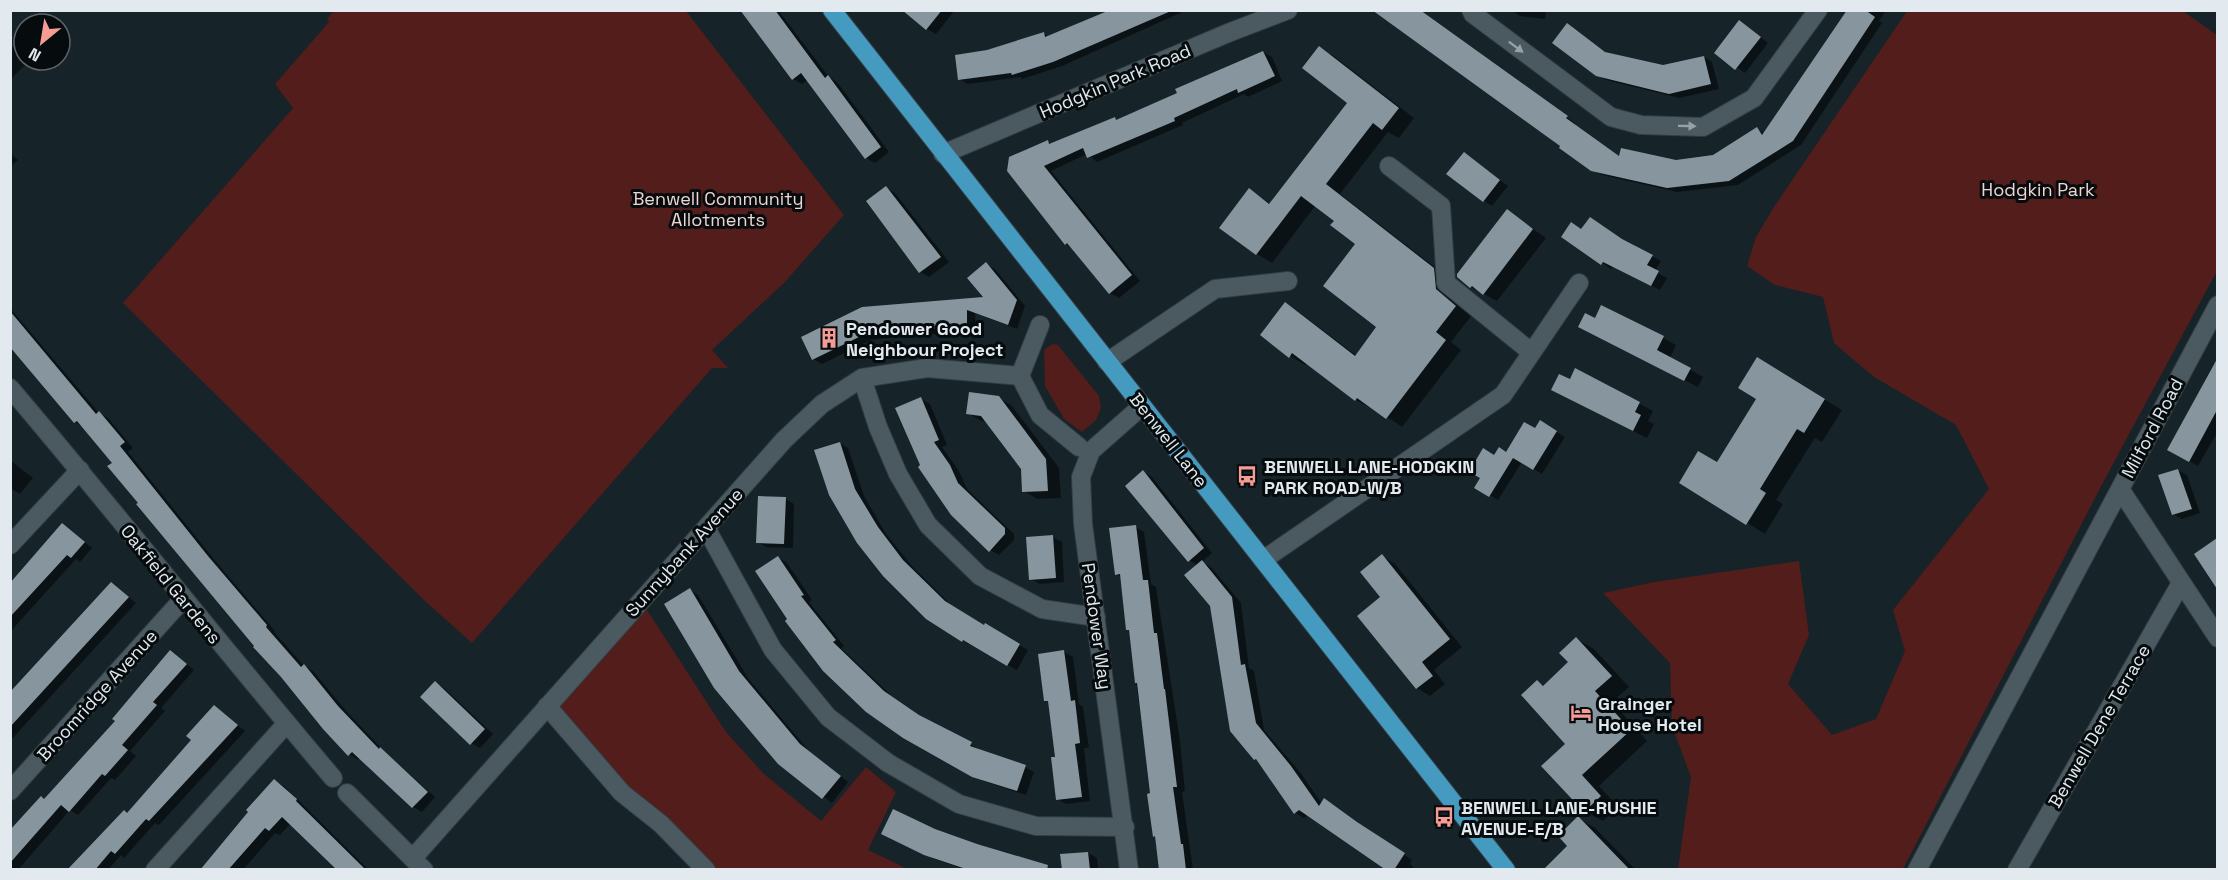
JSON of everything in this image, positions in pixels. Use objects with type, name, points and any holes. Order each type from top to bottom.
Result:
[{"type":"main road","name":"Benwell Lane","points":[[832,10],[1506,870]]},
{"type":"street","name":"Hodgkin Park Road","points":[[943,154],[1228,33],[1288,10]]},
{"type":"street","points":[[1471,10],[1473,14],[1611,117],[1641,125],[1703,127],[1754,98],[1818,10]]},
{"type":"street","points":[[1389,166],[1441,206],[1446,283],[1531,352]]},
{"type":"street","points":[[1107,362],[1215,289],[1288,281]]},
{"type":"street","points":[[1263,560],[1503,395],[1579,283]]},
{"type":"street","name":"Milford Road","points":[[2217,305],[2120,489],[2217,638]]},
{"type":"street","points":[[1040,325],[1020,376],[1040,415],[1079,447]]},
{"type":"street","name":"Sunnybank Avenue","points":[[419,864],[547,706],[784,440],[822,404],[862,378],[927,368],[1020,376]]},
{"type":"street","points":[[862,378],[878,427],[898,474],[928,525],[980,576],[1042,609],[1096,617]]},
{"type":"street","name":"Oakfield Gardens","points":[[10,388],[333,778]]},
{"type":"street","name":"Pendower Way","points":[[1129,870],[1083,524],[1082,477],[1091,451],[1142,406]]},
{"type":"street","points":[[10,544],[80,470]]},
{"type":"street","points":[[1917,870],[2120,489]]},
{"type":"street","points":[[706,528],[773,650],[828,717],[888,763],[959,804],[1036,826],[1125,827]]},
{"type":"street","name":"Benwell Dene Terrace","points":[[2017,870],[2181,584]]},
{"type":"street","name":"Broomridge Avenue","points":[[10,791],[183,599]]},
{"type":"street","points":[[547,706],[567,732],[622,793],[661,824],[706,870]]},
{"type":"street","points":[[155,870],[286,723]]},
{"type":"street","points":[[347,793],[419,864]]},
{"type":"green space","name":"Benwell Community Allotments","points":[[334,11],[686,11],[844,215],[784,283],[712,350],[728,368],[712,368],[472,643],[425,601],[123,303],[293,108],[275,84],[329,22],[327,19]]},
{"type":"green space","name":"Hodgkin Park","points":[[1907,11],[2183,11],[2217,35],[2217,271],[2107,475],[1903,869],[1678,869],[1691,777],[1672,726],[1670,663],[1603,593],[1654,582],[1799,561],[1809,635],[1788,684],[1832,735],[1876,719],[1905,651],[1893,610],[1989,489],[1956,425],[1874,377],[1834,343],[1823,297],[1775,285],[1747,266],[1756,237],[1774,207]]},
{"type":"green space","points":[[1052,344],[1058,345],[1099,396],[1101,408],[1096,420],[1082,432],[1064,419],[1045,386],[1044,350]]},
{"type":"green space","points":[[647,610],[726,732],[764,774],[821,821],[866,767],[896,792],[868,850],[908,869],[710,869],[625,788],[552,705]]},
{"type":"building","points":[[740,10],[775,10],[825,78],[828,75],[881,147],[865,159],[801,73],[792,80]]},
{"type":"building","points":[[902,10],[942,10],[926,30]]},
{"type":"building","points":[[1110,10],[1171,11],[1053,62],[1012,75],[1011,73],[958,80],[955,55],[987,50],[1044,32],[1045,37]]},
{"type":"building","points":[[1372,10],[1420,10],[1568,116],[1566,118],[1619,156],[1621,148],[1676,160],[1713,155],[1757,127],[1762,135],[1847,10],[1865,10],[1875,17],[1793,141],[1729,181],[1667,188],[1591,171]]},
{"type":"building","points":[[1739,20],[1761,37],[1735,70],[1714,53]]},
{"type":"building","points":[[1567,23],[1605,52],[1663,65],[1704,56],[1711,84],[1669,94],[1596,76],[1552,43]]},
{"type":"building","points":[[1319,46],[1399,108],[1382,130],[1373,123],[1326,184],[1434,268],[1436,289],[1456,306],[1436,332],[1446,340],[1386,419],[1357,398],[1355,401],[1292,353],[1289,358],[1260,335],[1285,302],[1355,356],[1376,327],[1323,286],[1355,244],[1330,225],[1334,221],[1301,196],[1256,255],[1219,228],[1249,188],[1269,204],[1347,103],[1302,68]]},
{"type":"building","points":[[1263,51],[1275,76],[1238,93],[1237,89],[1174,118],[1175,121],[1087,158],[1083,148],[1044,166],[1132,275],[1109,294],[1067,243],[1065,245],[1007,171],[1009,157],[1048,140],[1049,144],[1115,117],[1116,120],[1177,93],[1175,89]]},
{"type":"building","points":[[1464,152],[1500,180],[1483,202],[1446,174]]},
{"type":"building","points":[[886,186],[941,257],[919,273],[866,201]]},
{"type":"building","points":[[1507,209],[1533,229],[1483,295],[1472,286],[1470,288],[1457,277],[1457,274]]},
{"type":"building","points":[[1590,217],[1622,239],[1653,255],[1647,265],[1659,271],[1651,286],[1603,262],[1601,265],[1561,237],[1571,222],[1581,229]]},
{"type":"building","points":[[986,262],[1017,300],[1008,325],[967,310],[967,327],[861,336],[812,360],[801,337],[862,307],[983,297],[967,278]]},
{"type":"building","points":[[1601,305],[1664,336],[1657,350],[1691,368],[1684,381],[1578,327],[1585,313],[1595,318]]},
{"type":"building","points":[[10,311],[96,414],[99,411],[125,442],[120,446],[208,556],[267,625],[266,627],[301,667],[304,664],[338,706],[379,749],[380,747],[428,792],[412,808],[352,752],[348,756],[323,729],[136,504],[138,503],[107,466],[112,463],[77,421],[74,423],[10,347]]},
{"type":"building","points":[[1757,357],[1825,399],[1804,433],[1797,429],[1760,489],[1766,493],[1746,525],[1679,483],[1698,451],[1717,462],[1756,399],[1738,388]]},
{"type":"building","points":[[2217,359],[2217,410],[2189,462],[2167,450]]},
{"type":"building","points":[[1575,368],[1640,402],[1635,412],[1641,415],[1633,431],[1551,390],[1559,374],[1570,379]]},
{"type":"building","points":[[969,392],[999,396],[1046,459],[1048,491],[1022,492],[1021,469],[981,416],[966,414]]},
{"type":"building","points":[[921,397],[939,440],[934,442],[950,465],[958,483],[1005,528],[1005,534],[989,552],[951,515],[918,467],[920,465],[895,408]]},
{"type":"building","points":[[1540,420],[1557,431],[1533,470],[1513,458],[1489,497],[1474,488],[1480,478],[1469,472],[1483,448],[1494,455],[1499,447],[1506,452],[1524,422],[1535,428]]},
{"type":"building","points":[[840,442],[855,489],[878,527],[903,560],[945,601],[1020,644],[1007,666],[963,640],[962,642],[926,619],[883,576],[857,543],[829,495],[814,450]]},
{"type":"building","points":[[2178,469],[2192,509],[2172,515],[2158,475]]},
{"type":"building","points":[[1143,470],[1204,548],[1188,562],[1125,486]]},
{"type":"building","points":[[758,496],[786,497],[784,544],[756,543]]},
{"type":"building","points":[[62,523],[85,542],[71,558],[67,555],[10,617],[10,583]]},
{"type":"building","points":[[1136,525],[1143,580],[1148,580],[1154,633],[1157,633],[1177,787],[1173,787],[1186,870],[1159,870],[1147,794],[1150,793],[1137,683],[1135,683],[1129,630],[1126,630],[1120,574],[1115,575],[1109,528]]},
{"type":"building","points":[[1053,535],[1056,578],[1029,580],[1026,537]]},
{"type":"building","points":[[2217,538],[2217,589],[2194,554]]},
{"type":"building","points":[[1382,554],[1450,639],[1422,662],[1433,676],[1416,689],[1357,616],[1380,597],[1360,572]]},
{"type":"building","points":[[778,556],[804,595],[801,596],[836,640],[833,642],[884,691],[919,715],[972,742],[970,746],[1026,765],[1017,791],[972,777],[903,738],[866,712],[823,671],[785,621],[787,619],[755,571]]},
{"type":"building","points":[[1202,560],[1232,597],[1241,665],[1245,664],[1256,723],[1291,766],[1319,806],[1324,798],[1405,853],[1394,870],[1386,870],[1299,810],[1294,814],[1256,759],[1254,760],[1230,731],[1210,606],[1184,575]]},
{"type":"building","points":[[111,582],[129,597],[10,727],[10,692]]},
{"type":"building","points":[[690,588],[739,671],[800,744],[841,776],[822,799],[778,764],[714,688],[664,604]]},
{"type":"building","points":[[1576,637],[1612,676],[1595,691],[1631,730],[1582,775],[1601,796],[1584,812],[1541,766],[1565,744],[1521,695],[1537,680],[1543,686],[1568,662],[1559,653]]},
{"type":"building","points":[[170,650],[187,664],[153,702],[157,705],[122,745],[128,750],[105,776],[102,774],[69,812],[61,805],[10,863],[10,830],[41,796],[44,799],[115,721],[112,719]]},
{"type":"building","points":[[1064,650],[1071,701],[1075,700],[1080,743],[1075,744],[1082,797],[1056,800],[1051,757],[1055,757],[1048,701],[1044,701],[1038,654]]},
{"type":"building","points":[[435,681],[485,729],[470,745],[420,697]]},
{"type":"building","points":[[214,705],[238,725],[149,821],[146,819],[115,854],[111,851],[95,870],[67,870],[124,810],[127,813],[191,740],[186,736]]},
{"type":"building","points":[[274,779],[297,799],[296,801],[366,870],[337,870],[282,817],[269,831],[265,828],[228,870],[200,870],[248,812],[246,810]]},
{"type":"building","points":[[893,809],[935,829],[1048,865],[1047,870],[969,870],[924,855],[881,834]]},
{"type":"building","points":[[1578,816],[1630,870],[1543,870],[1567,846],[1558,836]]},
{"type":"building","points":[[1088,852],[1090,870],[1062,870],[1060,854]]},
{"type":"place","name":"Pendower Good Neighbour Project","points":[[829,338]]},
{"type":"place","name":"BENWELL LANE-HODGKIN PARK ROAD-W/B","points":[[1247,476]]},
{"type":"place","name":"Grainger House Hotel","points":[[1581,713]]},
{"type":"place","name":"BENWELL LANE-RUSHIE AVENUE-E/B","points":[[1444,817]]}]
